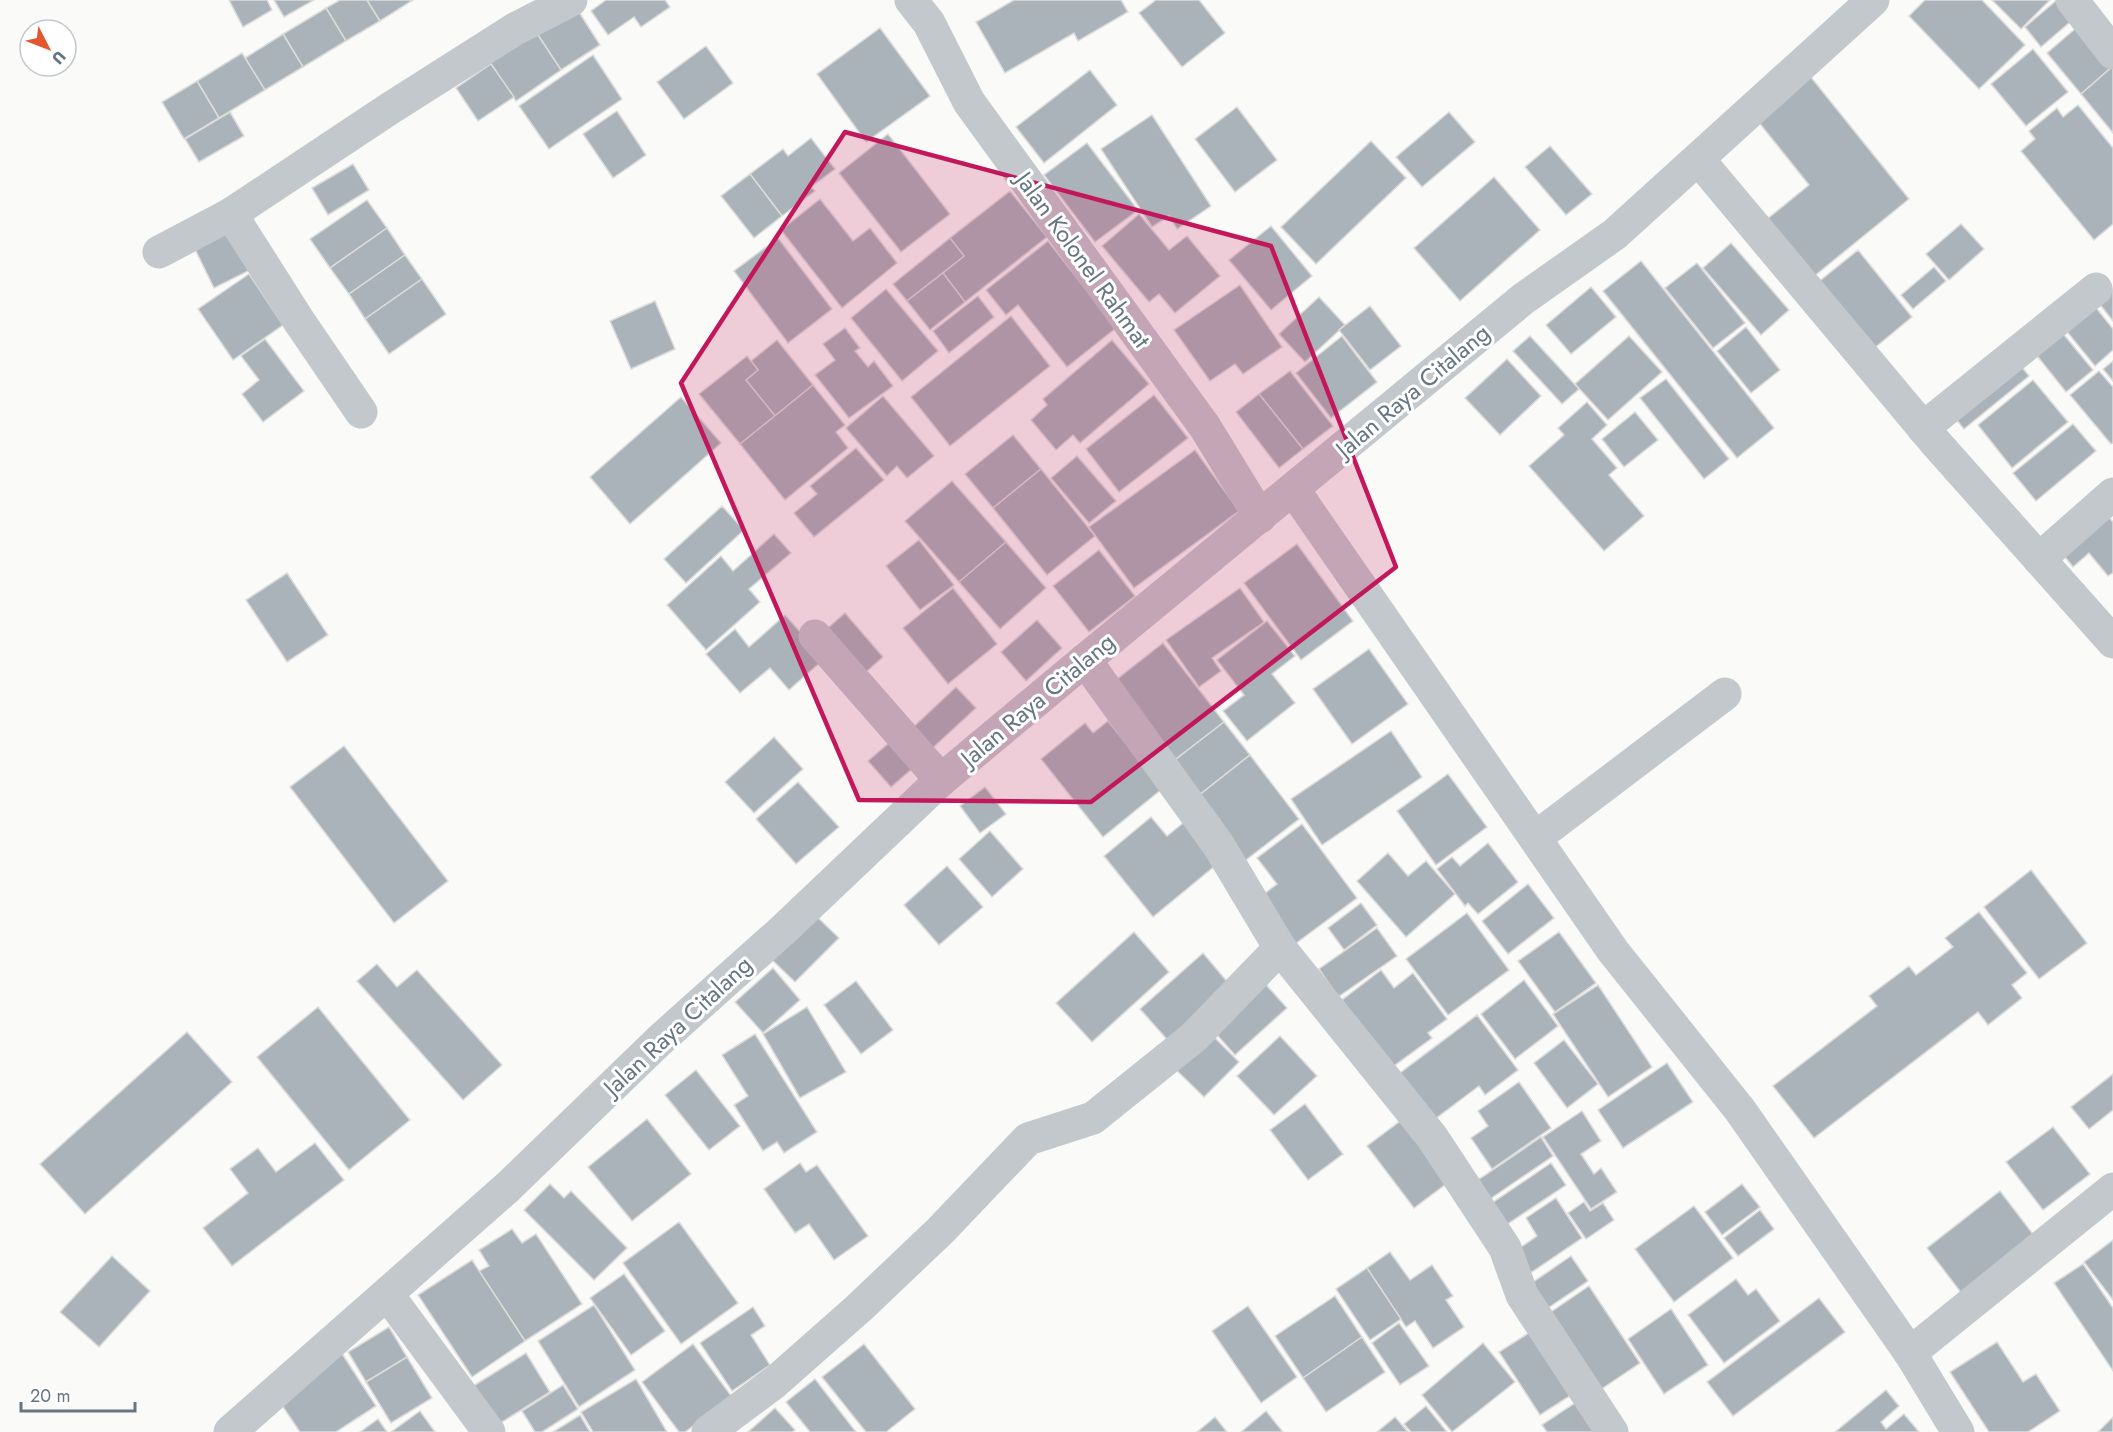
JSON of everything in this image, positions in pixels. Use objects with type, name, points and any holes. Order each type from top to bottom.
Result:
[{"type":"street","points":[[159,252],[231,214],[515,29],[571,0]]},
{"type":"street","name":"Jalan Kolonel Rahmat","points":[[911,0],[929,23],[969,102],[1205,427],[1260,517]]},
{"type":"street","name":"Jalan Raya Citalang","points":[[230,1432],[508,1188],[661,1039],[783,930],[941,780],[1523,299],[1615,234],[1873,0]]},
{"type":"street","points":[[2072,0],[2113,53]]},
{"type":"street","points":[[1698,160],[1923,428],[2113,642]]},
{"type":"street","points":[[231,214],[298,321],[361,412]]},
{"type":"street","points":[[1923,428],[2096,289]]},
{"type":"street","points":[[1293,489],[1614,951],[1740,1110],[1910,1353],[1958,1432]]},
{"type":"street","points":[[2039,559],[2113,494]]},
{"type":"street","points":[[815,636],[941,780]]},
{"type":"street","points":[[1084,660],[1219,846],[1280,948],[1432,1137],[1505,1248],[1522,1295],[1612,1432]]},
{"type":"street","points":[[1535,838],[1725,694]]},
{"type":"street","points":[[708,1432],[774,1383],[859,1308],[940,1231],[1028,1139],[1093,1118],[1194,1037],[1280,948]]},
{"type":"street","points":[[1910,1353],[2113,1189]]},
{"type":"street","points":[[388,1295],[489,1432]]},
{"type":"highlighted area","points":[[845,132],[1271,246],[1396,567],[1091,802],[859,800],[681,383]]},
{"type":"building","points":[[229,0],[267,0],[272,10],[243,27]]},
{"type":"building","points":[[274,0],[314,0],[284,17]]},
{"type":"building","points":[[340,0],[367,0],[380,21],[346,41],[326,8]]},
{"type":"building","points":[[367,0],[413,0],[380,21]]},
{"type":"building","points":[[606,0],[665,0],[670,7],[641,27],[634,17],[608,35],[591,11]]},
{"type":"building","points":[[1014,0],[1121,0],[1128,12],[1078,41],[1074,33],[1005,73],[976,22]]},
{"type":"building","points":[[1156,0],[1199,0],[1225,33],[1182,67],[1139,13]]},
{"type":"building","points":[[1925,0],[1982,0],[2025,45],[1979,89],[1909,16]]},
{"type":"building","points":[[1992,0],[2050,0],[2021,29]]},
{"type":"building","points":[[2057,0],[2077,16],[2041,47],[2025,27]]},
{"type":"building","points":[[326,8],[346,41],[303,67],[283,34]]},
{"type":"building","points":[[577,9],[600,45],[561,70],[538,35]]},
{"type":"building","points":[[2083,22],[2113,66],[2081,94],[2047,53]]},
{"type":"building","points":[[880,28],[930,96],[866,142],[817,74]]},
{"type":"building","points":[[283,34],[303,67],[265,90],[245,58]]},
{"type":"building","points":[[538,35],[561,70],[516,101],[487,58]]},
{"type":"building","points":[[706,46],[733,83],[684,119],[657,82]]},
{"type":"building","points":[[2033,49],[2068,92],[2026,126],[1991,84]]},
{"type":"building","points":[[242,53],[265,90],[219,118],[197,81]]},
{"type":"building","points":[[593,55],[622,99],[549,149],[519,106]]},
{"type":"building","points":[[491,64],[514,97],[478,121],[456,88]]},
{"type":"building","points":[[2113,66],[2113,133],[2081,94]]},
{"type":"building","points":[[1090,70],[1117,105],[1044,163],[1016,127]]},
{"type":"building","points":[[1810,76],[1909,199],[1807,282],[1761,224],[1809,185],[1757,120]]},
{"type":"building","points":[[197,81],[219,118],[184,139],[162,102]]},
{"type":"building","points":[[2078,105],[2113,148],[2113,224],[2094,240],[2021,151],[2035,139],[2029,131],[2057,108],[2063,117]]},
{"type":"building","points":[[1237,107],[1277,160],[1235,192],[1195,139]]},
{"type":"building","points":[[617,111],[646,155],[613,178],[583,134]]},
{"type":"building","points":[[230,112],[244,136],[199,162],[185,139]]},
{"type":"building","points":[[1449,112],[1475,142],[1422,187],[1396,157]]},
{"type":"building","points":[[1152,115],[1211,206],[1177,229],[1169,216],[1152,227],[1101,149]]},
{"type":"building","points":[[888,134],[950,214],[901,252],[839,173]]},
{"type":"building","points":[[811,138],[835,169],[811,187],[815,191],[782,216],[750,174],[783,149],[788,156]]},
{"type":"building","points":[[1371,141],[1406,178],[1316,264],[1281,227]]},
{"type":"building","points":[[1087,143],[1138,210],[1095,242],[1044,175]]},
{"type":"building","points":[[1550,146],[1592,194],[1566,215],[1525,167]]},
{"type":"building","points":[[353,164],[369,190],[328,215],[312,188]]},
{"type":"building","points":[[750,174],[782,216],[754,238],[721,196]]},
{"type":"building","points":[[1494,177],[1540,230],[1460,301],[1414,248]]},
{"type":"building","points":[[1010,191],[1047,237],[965,302],[943,273],[964,256],[950,238]]},
{"type":"building","points":[[820,199],[853,241],[870,228],[897,263],[842,308],[781,230]]},
{"type":"building","points":[[367,200],[387,228],[330,268],[310,239]]},
{"type":"building","points":[[235,208],[262,264],[214,288],[187,233]]},
{"type":"building","points":[[1139,214],[1169,250],[1187,236],[1220,276],[1175,313],[1159,294],[1149,302],[1102,246]]},
{"type":"building","points":[[1961,224],[1984,249],[1949,280],[1926,254]]},
{"type":"building","points":[[1271,226],[1312,276],[1271,310],[1229,260]]},
{"type":"building","points":[[387,228],[405,255],[349,294],[330,268]]},
{"type":"building","points":[[778,238],[832,309],[788,343],[734,271]]},
{"type":"building","points":[[950,238],[964,256],[907,301],[893,284]]},
{"type":"building","points":[[1048,241],[1116,328],[1067,367],[1018,305],[1006,315],[986,290]]},
{"type":"building","points":[[1731,243],[1789,310],[1761,335],[1703,268]]},
{"type":"building","points":[[1858,250],[1912,317],[1866,355],[1811,288]]},
{"type":"building","points":[[405,255],[422,279],[365,319],[349,294]]},
{"type":"building","points":[[1641,261],[1774,428],[1737,458],[1603,291]]},
{"type":"building","points":[[1697,263],[1745,323],[1713,348],[1665,288]]},
{"type":"building","points":[[1934,267],[1946,281],[1913,309],[1901,295]]},
{"type":"building","points":[[943,273],[965,302],[930,330],[907,301]]},
{"type":"building","points":[[249,274],[283,325],[233,360],[198,309]]},
{"type":"building","points":[[422,279],[446,314],[389,354],[365,319]]},
{"type":"building","points":[[1240,285],[1282,347],[1243,374],[1235,364],[1210,381],[1174,330]]},
{"type":"building","points":[[1591,287],[1616,317],[1571,354],[1546,325]]},
{"type":"building","points":[[886,289],[938,351],[902,381],[851,318]]},
{"type":"building","points":[[2113,289],[2113,321],[2098,302]]},
{"type":"building","points":[[978,296],[994,317],[949,353],[933,331]]},
{"type":"building","points":[[1319,297],[1345,325],[1305,362],[1279,334]]},
{"type":"building","points":[[655,301],[675,349],[631,369],[610,321]]},
{"type":"building","points":[[2093,304],[2113,329],[2113,350],[2095,366],[2064,328]]},
{"type":"building","points":[[1370,306],[1401,346],[1370,370],[1339,330]]},
{"type":"building","points":[[1011,316],[1050,366],[950,446],[911,397]]},
{"type":"building","points":[[1746,327],[1780,370],[1751,393],[1717,351]]},
{"type":"building","points":[[845,328],[860,348],[855,351],[868,367],[874,361],[893,386],[849,418],[815,375],[835,360],[823,344]]},
{"type":"building","points":[[2060,330],[2093,370],[2066,392],[2034,352]]},
{"type":"building","points":[[1342,336],[1377,382],[1331,418],[1296,373]]},
{"type":"building","points":[[1530,336],[1579,389],[1562,404],[1513,351]]},
{"type":"building","points":[[1629,336],[1662,372],[1608,420],[1575,384]]},
{"type":"building","points":[[265,339],[304,391],[263,422],[242,394],[259,380],[241,356]]},
{"type":"building","points":[[777,340],[813,385],[775,416],[746,380],[758,370],[751,361]]},
{"type":"building","points":[[1112,340],[1149,384],[1080,443],[1073,435],[1056,450],[1031,420],[1047,405],[1043,399]]},
{"type":"building","points":[[2005,346],[2029,376],[1964,429],[1941,401]]},
{"type":"building","points":[[747,356],[758,370],[746,380],[775,416],[740,444],[699,394]]},
{"type":"building","points":[[1507,359],[1541,396],[1500,435],[1465,398]]},
{"type":"building","points":[[2113,361],[2113,381],[2103,369]]},
{"type":"building","points":[[1290,371],[1333,426],[1303,449],[1259,394]]},
{"type":"building","points":[[2099,371],[2113,387],[2113,443],[2111,444],[2070,395]]},
{"type":"building","points":[[1666,379],[1729,459],[1704,479],[1640,398]]},
{"type":"building","points":[[2033,380],[2068,422],[2012,468],[1978,425]]},
{"type":"building","points":[[813,385],[845,425],[836,432],[848,448],[785,500],[740,444]]},
{"type":"building","points":[[1259,394],[1303,449],[1279,468],[1236,412]]},
{"type":"building","points":[[1154,395],[1188,438],[1119,492],[1086,449]]},
{"type":"building","points":[[883,396],[934,456],[907,478],[897,466],[887,476],[846,428]]},
{"type":"building","points":[[681,397],[721,443],[630,524],[590,477]]},
{"type":"building","points":[[1587,402],[1607,425],[1592,439],[1617,468],[1609,475],[1644,516],[1604,551],[1529,466],[1564,435],[1558,428]]},
{"type":"building","points":[[1635,412],[1658,440],[1624,467],[1602,439]]},
{"type":"building","points":[[2073,424],[2096,451],[2036,501],[2013,473]]},
{"type":"building","points":[[1013,435],[1041,469],[993,508],[965,474]]},
{"type":"building","points":[[856,448],[884,480],[814,537],[794,513],[817,494],[810,486]]},
{"type":"building","points":[[1195,450],[1239,511],[1134,588],[1089,527]]},
{"type":"building","points":[[1077,456],[1116,501],[1089,523],[1051,478]]},
{"type":"building","points":[[1041,469],[1095,536],[1047,575],[993,508]]},
{"type":"building","points":[[952,481],[1006,542],[959,582],[905,521]]},
{"type":"building","points":[[722,506],[744,530],[686,583],[664,559]]},
{"type":"building","points":[[2102,509],[2113,522],[2113,573],[2108,576],[2089,553],[2073,567],[2057,547]]},
{"type":"building","points":[[774,534],[791,553],[749,589],[760,602],[706,650],[667,605],[721,556],[733,571]]},
{"type":"building","points":[[919,540],[954,585],[920,610],[886,566]]},
{"type":"building","points":[[1006,542],[1046,588],[1000,629],[959,582]]},
{"type":"building","points":[[1297,544],[1353,621],[1301,660],[1244,583]]},
{"type":"building","points":[[1099,550],[1135,596],[1089,632],[1053,586]]},
{"type":"building","points":[[287,573],[328,635],[287,662],[246,600]]},
{"type":"building","points":[[953,588],[997,644],[948,684],[903,628]]},
{"type":"building","points":[[1240,588],[1264,622],[1212,658],[1221,671],[1199,687],[1166,640]]},
{"type":"building","points":[[845,613],[883,657],[858,679],[820,635]]},
{"type":"building","points":[[785,615],[824,659],[789,690],[770,668],[740,693],[706,654],[735,629],[749,647]]},
{"type":"building","points":[[1037,620],[1062,648],[1026,681],[1001,652]]},
{"type":"building","points":[[1267,621],[1295,656],[1272,674],[1295,703],[1247,741],[1223,711],[1244,695],[1217,660]]},
{"type":"building","points":[[1163,643],[1224,722],[1167,766],[1107,687]]},
{"type":"building","points":[[1369,649],[1408,704],[1352,744],[1313,689]]},
{"type":"building","points":[[956,687],[976,708],[925,755],[906,734]]},
{"type":"building","points":[[1108,721],[1162,789],[1103,837],[1041,759],[1085,723],[1093,733]]},
{"type":"building","points":[[1224,722],[1250,755],[1193,800],[1167,766]]},
{"type":"building","points":[[1391,731],[1422,777],[1322,845],[1291,799]]},
{"type":"building","points":[[897,736],[920,762],[891,787],[868,761]]},
{"type":"building","points":[[774,737],[803,769],[754,813],[725,782]]},
{"type":"building","points":[[344,746],[448,881],[394,923],[290,787]]},
{"type":"building","points":[[1250,755],[1299,819],[1242,863],[1193,800]]},
{"type":"building","points":[[1448,774],[1487,827],[1436,865],[1397,811]]},
{"type":"building","points":[[798,782],[839,827],[796,864],[756,819]]},
{"type":"building","points":[[985,787],[1006,814],[980,833],[960,806]]},
{"type":"building","points":[[1151,817],[1167,836],[1188,819],[1222,860],[1153,917],[1104,856]]},
{"type":"building","points":[[1302,824],[1357,898],[1295,944],[1260,897],[1277,884],[1257,858]]},
{"type":"building","points":[[990,831],[1023,869],[992,897],[959,859]]},
{"type":"building","points":[[1488,843],[1518,882],[1478,914],[1468,903],[1465,906],[1437,869],[1452,857],[1460,866]]},
{"type":"building","points":[[1388,853],[1408,876],[1426,861],[1455,894],[1406,937],[1357,881]]},
{"type":"building","points":[[947,866],[983,907],[939,945],[904,905]]},
{"type":"building","points":[[2031,870],[2087,943],[2039,979],[1984,907]]},
{"type":"building","points":[[1528,884],[1554,918],[1508,954],[1482,921]]},
{"type":"building","points":[[1361,903],[1377,925],[1344,950],[1328,928]]},
{"type":"building","points":[[811,911],[839,938],[795,982],[767,955]]},
{"type":"building","points":[[1979,912],[2027,973],[2012,985],[2022,998],[1988,1025],[1978,1012],[1814,1138],[1773,1086],[1877,1006],[1869,996],[1909,966],[1916,975],[1953,947],[1945,938]]},
{"type":"building","points":[[1467,913],[1509,970],[1448,1015],[1406,959]]},
{"type":"building","points":[[1377,928],[1397,956],[1338,997],[1319,969]]},
{"type":"building","points":[[1134,932],[1169,972],[1092,1042],[1056,1003]]},
{"type":"building","points":[[1559,932],[1596,983],[1555,1012],[1518,961]]},
{"type":"building","points":[[1203,953],[1235,991],[1172,1045],[1140,1009]]},
{"type":"building","points":[[377,964],[397,987],[417,970],[502,1065],[463,1100],[357,981]]},
{"type":"building","points":[[773,968],[800,1000],[763,1033],[735,1002]]},
{"type":"building","points":[[1381,970],[1394,988],[1413,973],[1447,1019],[1428,1033],[1432,1038],[1391,1068],[1342,1000]]},
{"type":"building","points":[[1260,978],[1287,1008],[1235,1055],[1208,1025]]},
{"type":"building","points":[[1524,980],[1558,1026],[1515,1059],[1481,1014]]},
{"type":"building","points":[[856,981],[893,1030],[861,1054],[824,1005]]},
{"type":"building","points":[[1598,985],[1652,1067],[1608,1097],[1553,1014]]},
{"type":"building","points":[[318,1007],[410,1120],[349,1170],[257,1057]]},
{"type":"building","points":[[807,1007],[846,1072],[800,1098],[763,1034]]},
{"type":"building","points":[[1477,1015],[1518,1070],[1485,1095],[1479,1086],[1431,1122],[1396,1076]]},
{"type":"building","points":[[1205,1028],[1239,1062],[1204,1097],[1170,1064]]},
{"type":"building","points":[[187,1032],[232,1082],[85,1214],[40,1164]]},
{"type":"building","points":[[755,1034],[817,1132],[784,1153],[777,1142],[763,1151],[734,1105],[748,1096],[722,1055]]},
{"type":"building","points":[[1280,1036],[1317,1076],[1274,1115],[1237,1076]]},
{"type":"building","points":[[1564,1040],[1598,1084],[1567,1108],[1534,1063]]},
{"type":"building","points":[[1667,1063],[1693,1102],[1623,1148],[1598,1110]]},
{"type":"building","points":[[696,1070],[740,1126],[709,1150],[665,1095]]},
{"type":"building","points":[[2113,1074],[2113,1110],[2089,1129],[2071,1107]]},
{"type":"building","points":[[1519,1082],[1551,1128],[1492,1169],[1471,1138],[1488,1126],[1478,1111]]},
{"type":"building","points":[[1305,1104],[1343,1154],[1308,1180],[1270,1130]]},
{"type":"building","points":[[1582,1111],[1601,1141],[1581,1154],[1594,1174],[1601,1168],[1617,1192],[1591,1209],[1543,1137]]},
{"type":"building","points":[[1407,1116],[1454,1178],[1414,1208],[1367,1146]]},
{"type":"building","points":[[647,1119],[691,1174],[632,1221],[588,1167]]},
{"type":"building","points":[[2053,1127],[2090,1174],[2043,1210],[2006,1162]]},
{"type":"building","points":[[1541,1137],[1553,1156],[1490,1199],[1478,1180]]},
{"type":"building","points":[[315,1143],[344,1180],[232,1266],[203,1228],[248,1193],[230,1169],[258,1148],[276,1172]]},
{"type":"building","points":[[800,1163],[806,1172],[817,1165],[868,1236],[834,1260],[809,1224],[795,1233],[764,1189]]},
{"type":"building","points":[[1551,1163],[1566,1185],[1503,1227],[1489,1205]]},
{"type":"building","points":[[550,1184],[564,1198],[571,1191],[627,1248],[594,1280],[524,1210]]},
{"type":"building","points":[[1742,1184],[1760,1207],[1722,1235],[1705,1212]]},
{"type":"building","points":[[2000,1191],[2042,1246],[1969,1303],[1927,1248]]},
{"type":"building","points":[[1556,1198],[1582,1238],[1526,1276],[1511,1254],[1537,1236],[1526,1218]]},
{"type":"building","points":[[1584,1202],[1590,1211],[1603,1203],[1614,1220],[1586,1239],[1568,1213]]},
{"type":"building","points":[[1694,1206],[1733,1258],[1674,1302],[1635,1249]]},
{"type":"building","points":[[1760,1210],[1774,1229],[1738,1256],[1724,1238]]},
{"type":"building","points":[[679,1222],[738,1303],[681,1344],[623,1263]]},
{"type":"building","points":[[512,1229],[522,1243],[536,1234],[582,1304],[525,1341],[479,1271],[489,1266],[479,1250]]},
{"type":"building","points":[[2113,1240],[2113,1300],[2084,1262]]},
{"type":"building","points":[[1390,1252],[1410,1280],[1432,1265],[1453,1296],[1446,1300],[1464,1327],[1433,1348],[1415,1321],[1406,1327],[1367,1268]]},
{"type":"building","points":[[112,1256],[150,1291],[99,1347],[60,1312]]},
{"type":"building","points":[[1571,1256],[1588,1281],[1542,1312],[1526,1287]]},
{"type":"building","points":[[472,1260],[525,1341],[472,1377],[418,1295]]},
{"type":"building","points":[[2083,1264],[2113,1308],[2113,1371],[2054,1283]]},
{"type":"building","points":[[1367,1268],[1401,1319],[1370,1340],[1336,1289]]},
{"type":"building","points":[[624,1274],[665,1331],[631,1355],[590,1298]]},
{"type":"building","points":[[1736,1279],[1748,1295],[1756,1289],[1780,1321],[1724,1363],[1688,1315]]},
{"type":"building","points":[[1589,1286],[1640,1363],[1594,1394],[1548,1314]]},
{"type":"building","points":[[1335,1296],[1362,1337],[1303,1378],[1275,1336]]},
{"type":"building","points":[[1819,1298],[1845,1332],[1733,1416],[1707,1382]]},
{"type":"building","points":[[594,1305],[635,1370],[579,1407],[538,1341]]},
{"type":"building","points":[[1248,1306],[1297,1377],[1261,1403],[1212,1331]]},
{"type":"building","points":[[753,1307],[765,1326],[751,1335],[770,1365],[732,1391],[700,1343]]},
{"type":"building","points":[[1671,1309],[1708,1365],[1664,1394],[1628,1339]]},
{"type":"building","points":[[1399,1323],[1429,1366],[1400,1385],[1372,1343]]},
{"type":"building","points":[[389,1327],[407,1357],[366,1382],[348,1352]]},
{"type":"building","points":[[1535,1329],[1576,1392],[1540,1415],[1499,1352]]},
{"type":"building","points":[[1362,1337],[1385,1372],[1326,1412],[1303,1378]]},
{"type":"building","points":[[1997,1342],[2023,1382],[2036,1374],[2060,1411],[2028,1432],[1989,1432],[1950,1372]]},
{"type":"building","points":[[1483,1343],[1515,1382],[1452,1432],[1422,1395]]},
{"type":"building","points":[[693,1344],[732,1397],[685,1432],[679,1432],[642,1382]]},
{"type":"building","points":[[864,1344],[915,1409],[886,1432],[866,1432],[822,1377]]},
{"type":"building","points":[[341,1352],[376,1406],[336,1432],[300,1432],[275,1395]]},
{"type":"building","points":[[526,1353],[550,1392],[494,1427],[470,1388]]},
{"type":"building","points":[[407,1357],[432,1398],[391,1423],[366,1382]]},
{"type":"building","points":[[636,1379],[667,1432],[593,1432],[581,1412]]},
{"type":"building","points":[[815,1379],[856,1432],[810,1432],[786,1402]]},
{"type":"building","points":[[563,1385],[578,1409],[542,1432],[535,1432],[522,1411]]},
{"type":"building","points":[[1886,1390],[1899,1406],[1881,1422],[1886,1429],[1904,1414],[1919,1432],[1835,1432]]},
{"type":"building","points":[[1581,1399],[1594,1432],[1547,1432],[1542,1425]]},
{"type":"building","points":[[1426,1406],[1447,1432],[1411,1432],[1404,1424]]},
{"type":"building","points":[[775,1408],[795,1430],[792,1432],[748,1432]]},
{"type":"building","points":[[420,1411],[435,1432],[391,1432]]},
{"type":"building","points":[[1266,1411],[1283,1432],[1241,1432]]},
{"type":"building","points":[[580,1415],[590,1432],[553,1432]]},
{"type":"building","points":[[1215,1417],[1227,1432],[1197,1432]]},
{"type":"building","points":[[1395,1417],[1408,1432],[1377,1432]]},
{"type":"building","points":[[2113,1417],[2113,1432],[2098,1432]]},
{"type":"building","points":[[378,1419],[387,1432],[360,1432]]}]
